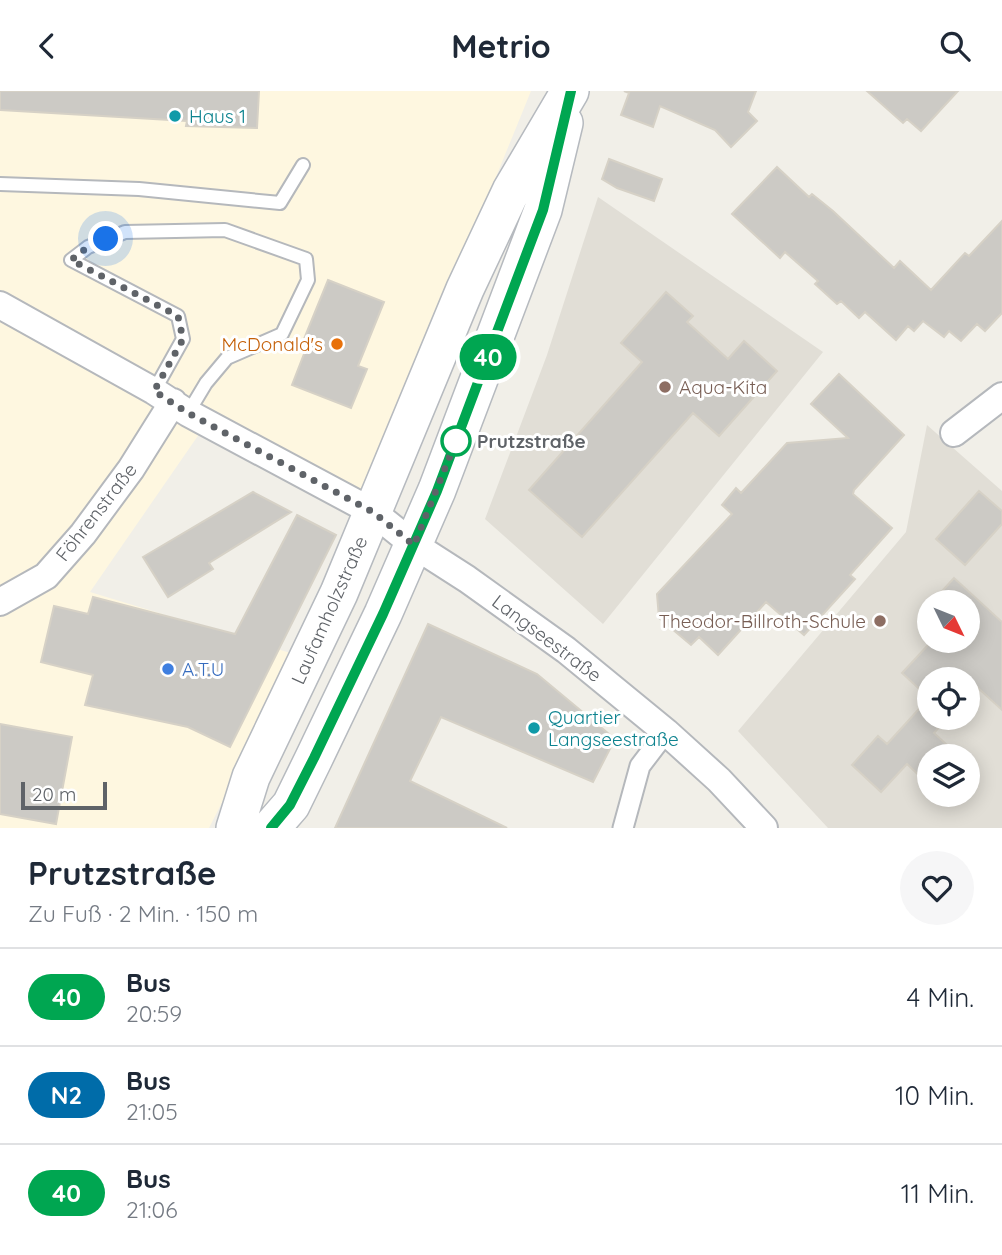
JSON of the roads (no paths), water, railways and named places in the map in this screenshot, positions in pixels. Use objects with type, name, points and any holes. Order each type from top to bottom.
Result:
[{"type":"main road","name":"Laufamholzstraße","points":[[236,828],[251,777],[339,593],[466,289],[511,191],[571,91]]},
{"type":"main road","name":"Laufamholzstraße","points":[[271,828],[290,805],[303,782],[373,636],[461,430],[543,210],[571,91]]},
{"type":"street","points":[[0,305],[373,512],[414,545]]},
{"type":"street","points":[[954,433],[1002,396]]},
{"type":"street","name":"Föhrenstraße","points":[[0,602],[46,576],[83,534],[131,469],[172,402]]},
{"type":"street","name":"Langseestraße","points":[[414,545],[542,632],[666,732],[719,780],[764,828]]},
{"type":"street","points":[[623,828],[640,766],[666,732]]},
{"type":"lane","points":[[0,184],[139,189],[280,203],[303,165]]},
{"type":"lane","points":[[225,230],[306,259],[308,279],[282,334],[227,358],[206,383],[172,402],[183,339],[178,316],[71,260],[88,247],[125,232],[225,230]]},
{"type":"place","name":"Haus 1","points":[[175,116]]},
{"type":"place","name":"McDonald's","points":[[337,344]]},
{"type":"place","name":"Aqua-Kita","points":[[665,387]]},
{"type":"place","name":"Prutzstraße","points":[[456,441]]},
{"type":"place","name":"Theodor-Billroth-Schule","points":[[880,621]]},
{"type":"place","name":"A.T.U","points":[[168,669]]},
{"type":"place","name":"Quartier Langseestraße","points":[[534,728]]}]
